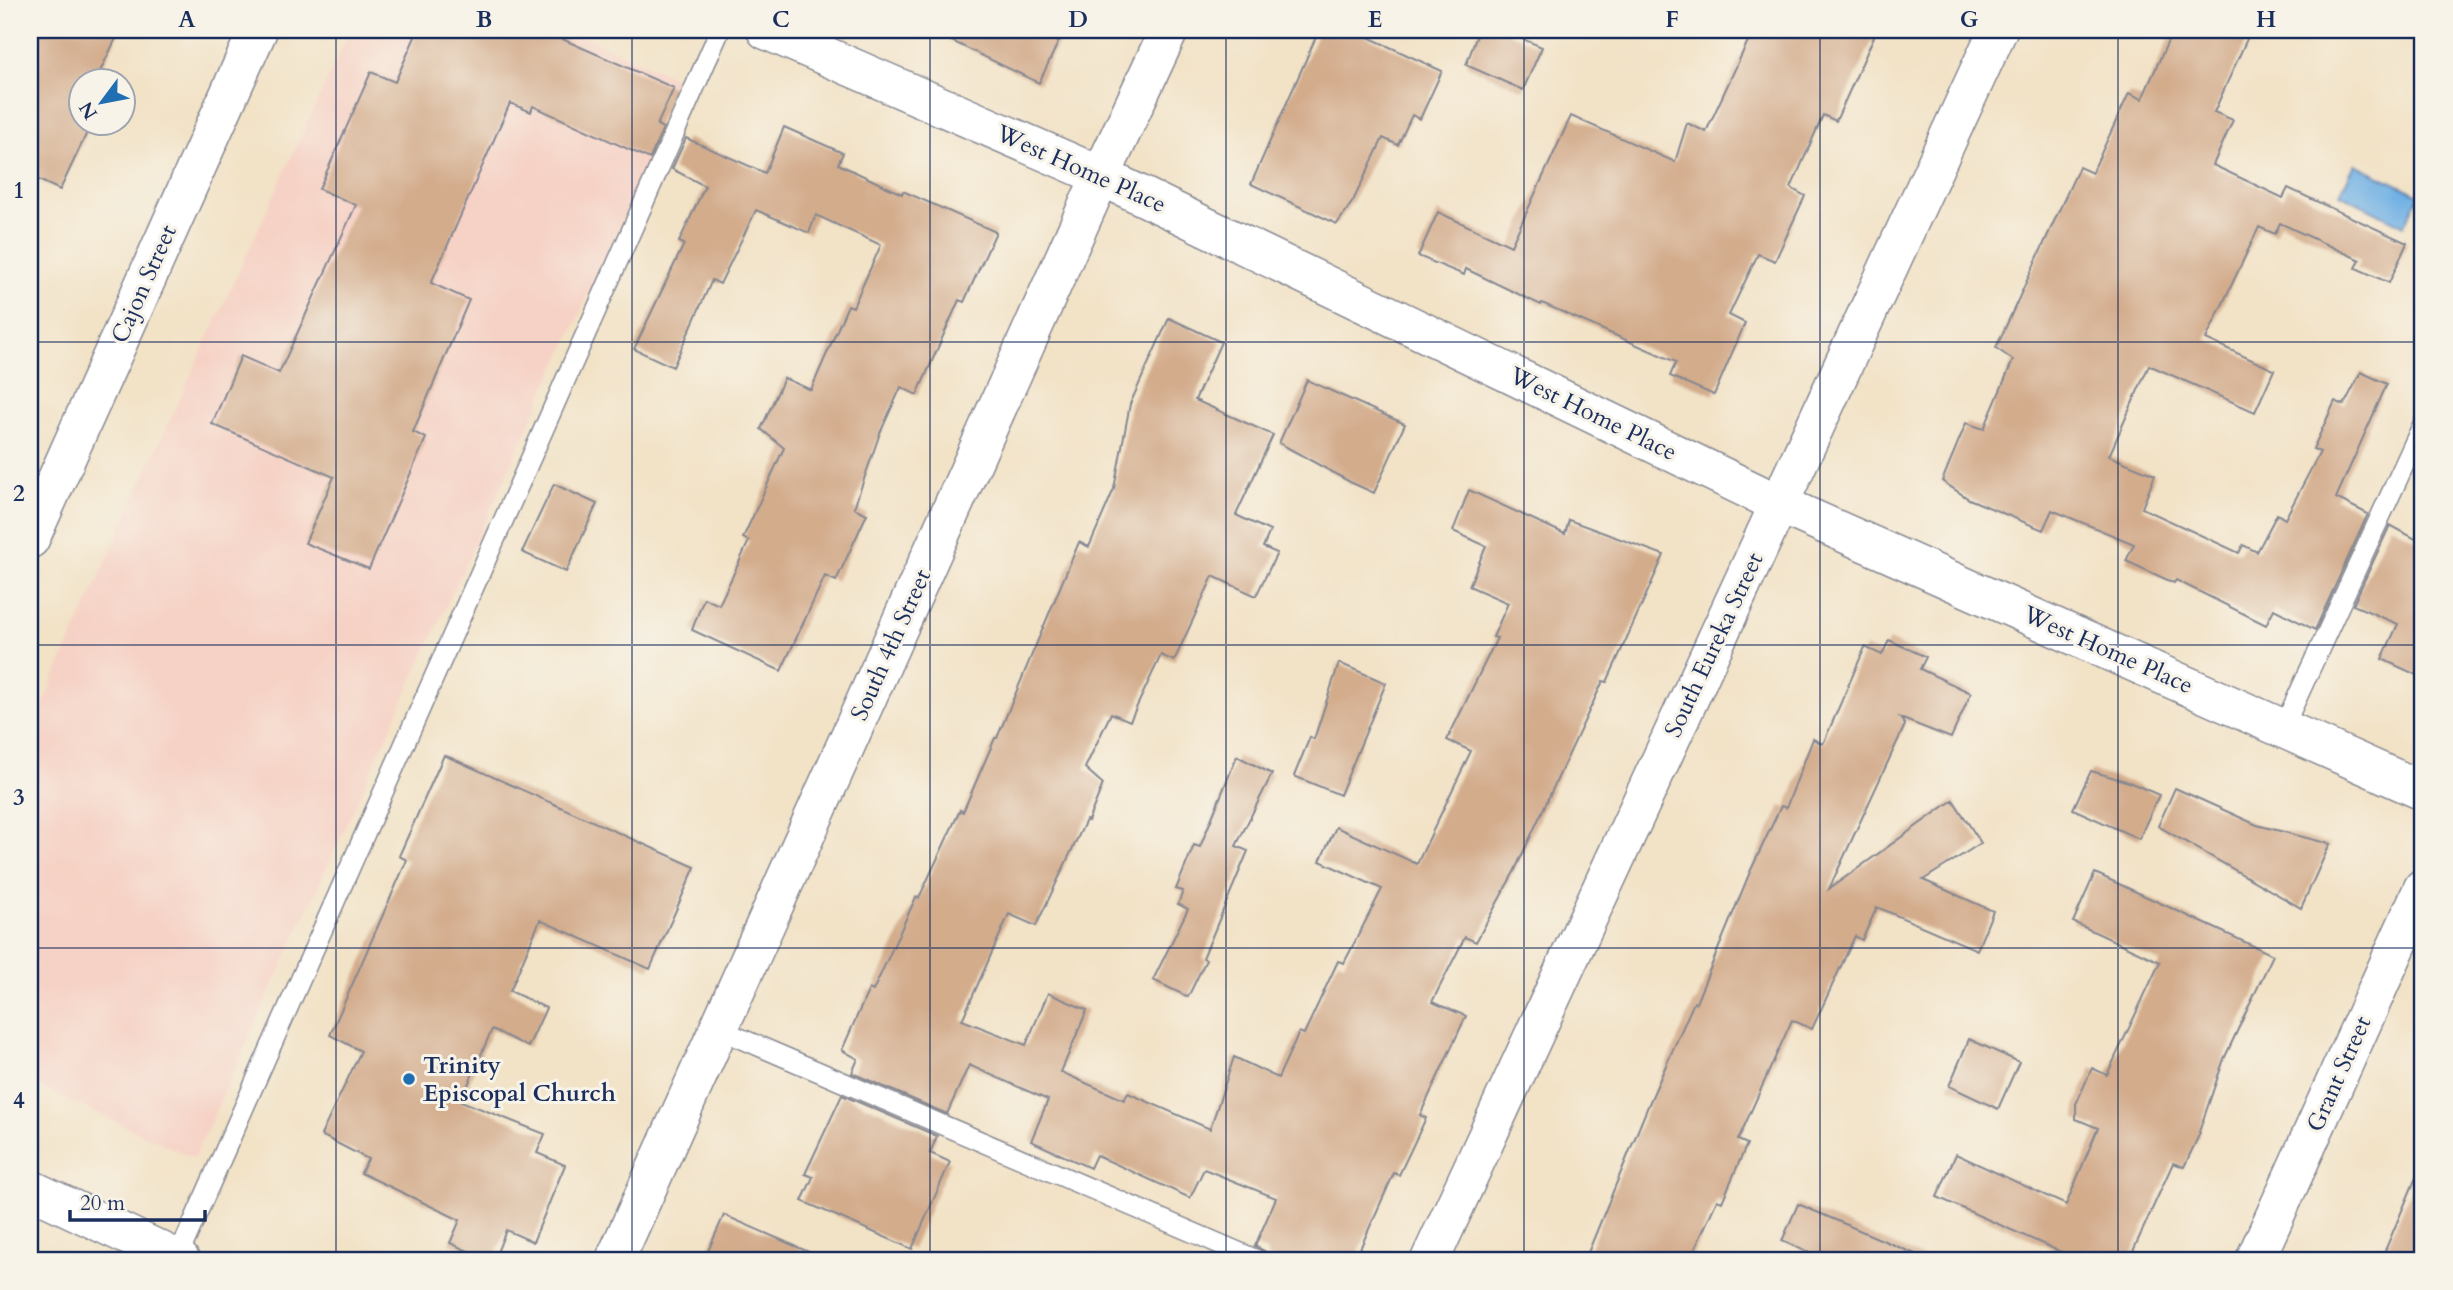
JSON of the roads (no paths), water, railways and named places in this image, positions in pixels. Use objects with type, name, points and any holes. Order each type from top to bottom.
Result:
[{"type":"street","name":"Cajon Street","points":[[30,539],[258,30]]},
{"type":"street","name":"West Home Place","points":[[766,30],[1101,176],[1779,504],[2423,791]]},
{"type":"street","name":"South 4th Street","points":[[615,1260],[1169,30]]},
{"type":"street","name":"South Eureka Street","points":[[1430,1260],[1998,30]]},
{"type":"street","name":"Grant Street","points":[[2255,1260],[2423,888]]},
{"type":"street","points":[[30,1189],[178,1259]]},
{"type":"lane","points":[[178,1259],[720,30]]},
{"type":"lane","points":[[2283,728],[2423,424]]},
{"type":"lane","points":[[719,1029],[1257,1260]]},
{"type":"water","points":[[2355,164],[2419,195],[2404,226],[2340,194]]},
{"type":"place","name":"Trinity Episcopal Church","points":[[409,1079]]}]
